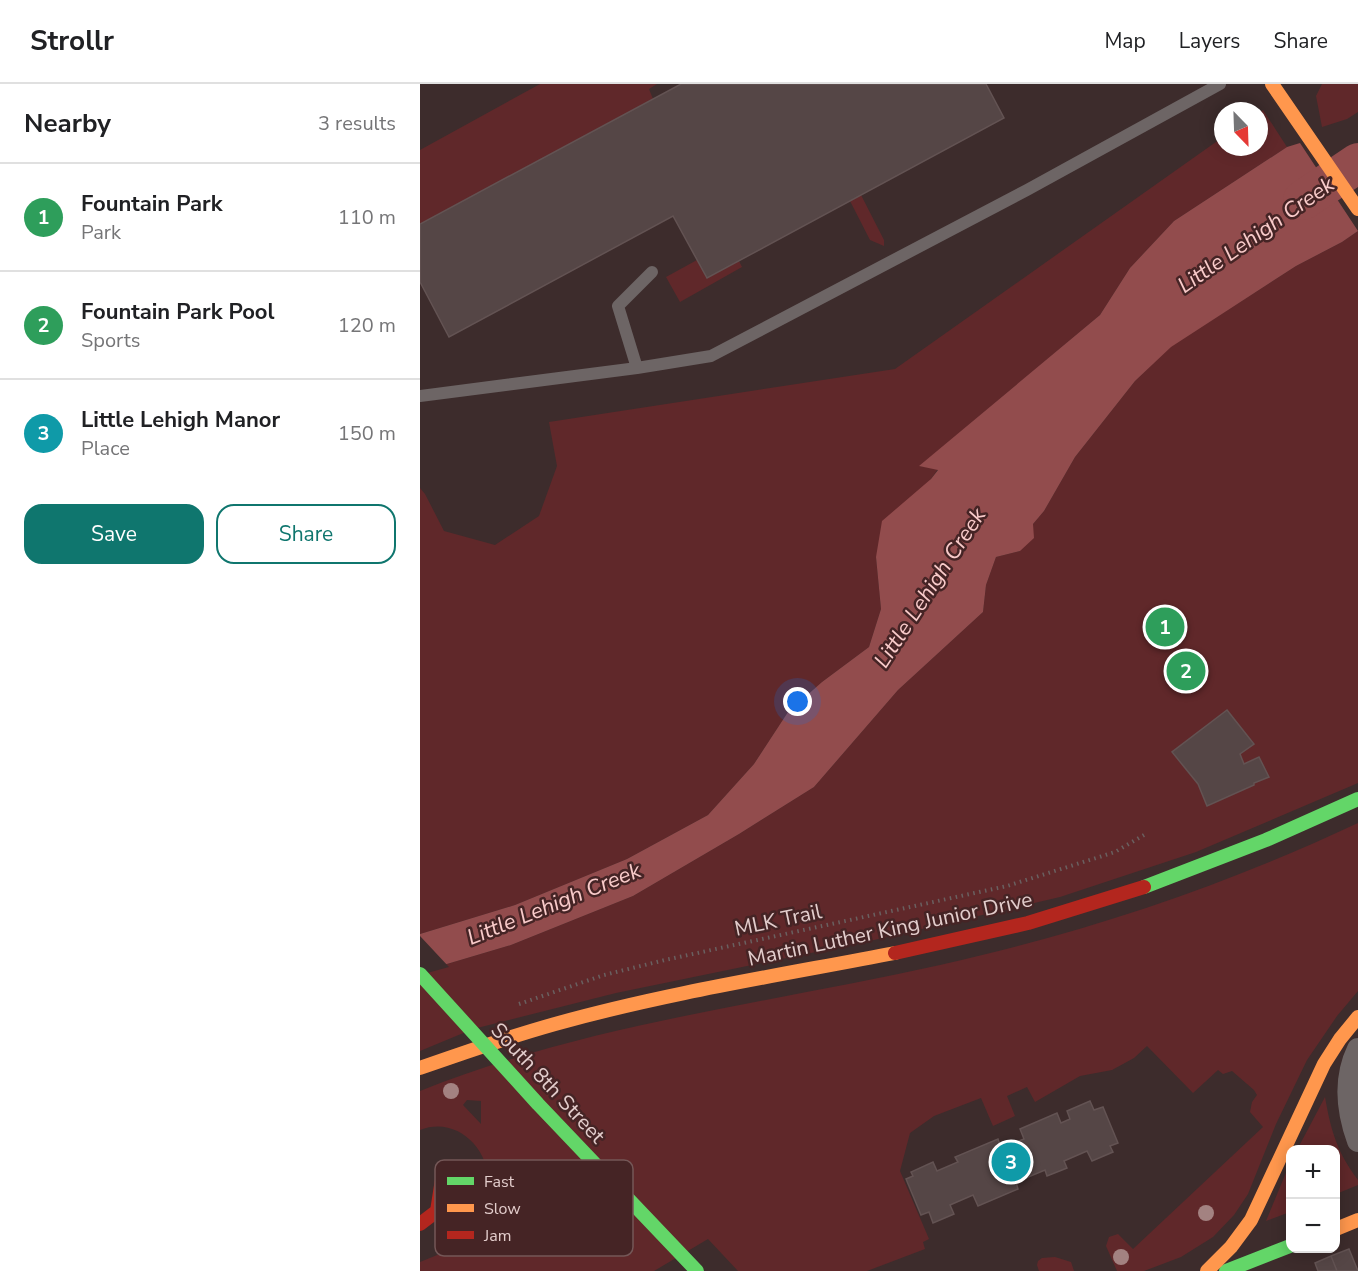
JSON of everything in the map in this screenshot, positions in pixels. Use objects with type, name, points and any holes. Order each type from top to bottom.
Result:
[{"type":"main road","points":[[1272,84],[1310,136],[1358,209]]},
{"type":"main road","name":"Martin Luther King Junior Drive","points":[[420,1068],[450,1056],[540,1028],[637,1004],[980,935],[1082,907],[1229,857],[1358,799]]},
{"type":"main road","name":"South 8th Street","points":[[420,974],[591,1160]]},
{"type":"main road","points":[[1207,1271],[1231,1247],[1251,1220],[1324,1064],[1358,1017]]},
{"type":"main road","name":"South 8th Street","points":[[633,1204],[697,1271]]},
{"type":"main road","points":[[420,1224],[435,1213]]},
{"type":"main road","points":[[1340,1227],[1358,1220]]},
{"type":"main road","points":[[1226,1271],[1286,1248]]},
{"type":"street","points":[[1358,1049],[1348,1084],[1349,1109],[1358,1141]]},
{"type":"lane","points":[[420,396],[637,368],[711,356],[1026,190],[1220,84]]},
{"type":"lane","points":[[637,368],[618,306],[652,272]]},
{"type":"path","name":"MLK Trail","points":[[509,1008],[604,975],[665,960],[1007,886],[1115,852],[1144,835]]},
{"type":"shaded area","points":[[540,84],[657,84],[649,89],[653,99],[420,224],[420,150]]},
{"type":"shaded area","points":[[1322,84],[1358,84],[1358,112],[1347,119],[1322,127],[1316,96]]},
{"type":"shaded area","points":[[1268,118],[1287,147],[1174,221],[1130,268],[1100,315],[920,466],[938,469],[876,557],[881,609],[869,647],[822,682],[788,712],[754,764],[708,815],[627,859],[515,905],[420,934],[420,488],[444,531],[495,545],[539,516],[557,466],[549,422],[895,369],[1214,143],[1214,156],[1268,156]]},
{"type":"shaded area","points":[[861,195],[884,240],[884,246],[870,240],[850,201]]},
{"type":"shaded area","points":[[1358,231],[1358,783],[1196,852],[1060,897],[874,940],[616,993],[473,1029],[420,1051],[420,972],[511,945],[633,896],[814,787],[898,690],[983,612],[986,585],[996,557],[1020,551],[1033,524],[1044,511],[1075,457],[1135,381],[1170,347],[1296,266]]},
{"type":"shaded area","points":[[697,260],[707,278],[739,261],[742,267],[680,302],[666,277]]},
{"type":"shaded area","points":[[1358,823],[1358,991],[1337,1016],[1307,1060],[1276,1124],[1248,1194],[1234,1215],[1213,1237],[1181,1257],[1144,1271],[1117,1271],[1106,1246],[1109,1237],[1118,1234],[1133,1249],[1263,1127],[1250,1112],[1252,1102],[1257,1095],[1232,1071],[1223,1074],[1218,1070],[1193,1093],[1147,1046],[1134,1058],[1112,1070],[1080,1076],[1035,1102],[1027,1087],[1007,1096],[1015,1116],[993,1126],[981,1098],[934,1116],[910,1133],[900,1171],[929,1239],[923,1242],[925,1249],[867,1271],[738,1271],[708,1239],[654,1271],[420,1271],[420,1262],[435,1256],[633,1256],[633,1160],[484,1160],[477,1148],[466,1137],[452,1129],[437,1127],[420,1130],[420,1091],[483,1068],[612,1032],[940,965],[1047,938],[1153,906],[1256,867]],"holes":[[[467,1100],[481,1101],[481,1124],[463,1105]]]},
{"type":"shaded area","points":[[1325,1097],[1338,1145],[1300,1145]]},
{"type":"shaded area","points":[[1340,1149],[1358,1180],[1358,1185],[1340,1192]]},
{"type":"shaded area","points":[[1286,1173],[1286,1214],[1266,1221]]},
{"type":"shaded area","points":[[1055,1257],[1071,1262],[1074,1271],[1039,1271],[1038,1261],[1042,1258]]},
{"type":"water","points":[[1300,143],[1358,231],[1296,266],[1171,347],[1135,381],[1075,457],[1044,511],[1033,524],[1034,538],[1020,551],[996,557],[986,585],[983,612],[898,690],[814,787],[633,896],[511,945],[420,972],[420,934],[515,905],[627,859],[708,815],[754,764],[788,712],[822,682],[869,647],[881,609],[876,557],[882,521],[931,479],[938,470],[919,466],[1100,315],[1130,268],[1174,221],[1287,147]]},
{"type":"pier","points":[[420,936],[449,967],[420,975]]},
{"type":"building","points":[[681,84],[986,84],[1004,118],[707,278],[673,216],[449,337],[420,282],[420,224]]},
{"type":"building","points":[[1227,710],[1254,744],[1240,754],[1244,764],[1259,757],[1269,777],[1207,806],[1198,784],[1172,752]]},
{"type":"building","points":[[1090,1101],[1094,1110],[1103,1107],[1118,1143],[1110,1146],[1113,1152],[1092,1161],[1087,1151],[1064,1161],[1067,1168],[1047,1176],[1045,1170],[1016,1182],[1018,1189],[978,1206],[973,1195],[950,1205],[954,1214],[933,1223],[929,1212],[921,1215],[906,1179],[913,1176],[911,1172],[933,1162],[937,1171],[958,1162],[955,1157],[998,1139],[1001,1148],[1024,1139],[1020,1129],[1057,1113],[1061,1123],[1070,1119],[1067,1111]]},
{"type":"building","points":[[1349,1249],[1358,1271],[1337,1271],[1331,1256]]},
{"type":"building","points":[[1331,1256],[1337,1271],[1318,1271],[1315,1263]]},
{"type":"waterway","name":"Little Lehigh Creek","points":[[1303,200],[1358,163]]},
{"type":"traffic: fast","points":[[1144,887],[1266,840],[1358,799]]},
{"type":"traffic: fast","points":[[420,974],[591,1160]]},
{"type":"traffic: fast","points":[[633,1204],[697,1271]]},
{"type":"traffic: fast","points":[[1226,1271],[1286,1248]]},
{"type":"traffic: slow","points":[[1272,84],[1358,209]]},
{"type":"traffic: slow","points":[[420,1068],[521,1034],[597,1013],[724,985],[895,953]]},
{"type":"traffic: slow","points":[[1207,1271],[1231,1247],[1251,1220],[1324,1064],[1358,1017]]},
{"type":"traffic: slow","points":[[1340,1227],[1358,1220]]},
{"type":"traffic: jam","points":[[895,953],[1028,923],[1144,887]]},
{"type":"traffic: jam","points":[[420,1224],[435,1213]]},
{"type":"place","name":"Fountain Park","points":[[1165,627]]},
{"type":"place","name":"Fountain Park Pool","points":[[1186,671]]},
{"type":"place","name":"Little Lehigh Manor","points":[[1011,1162]]}]
